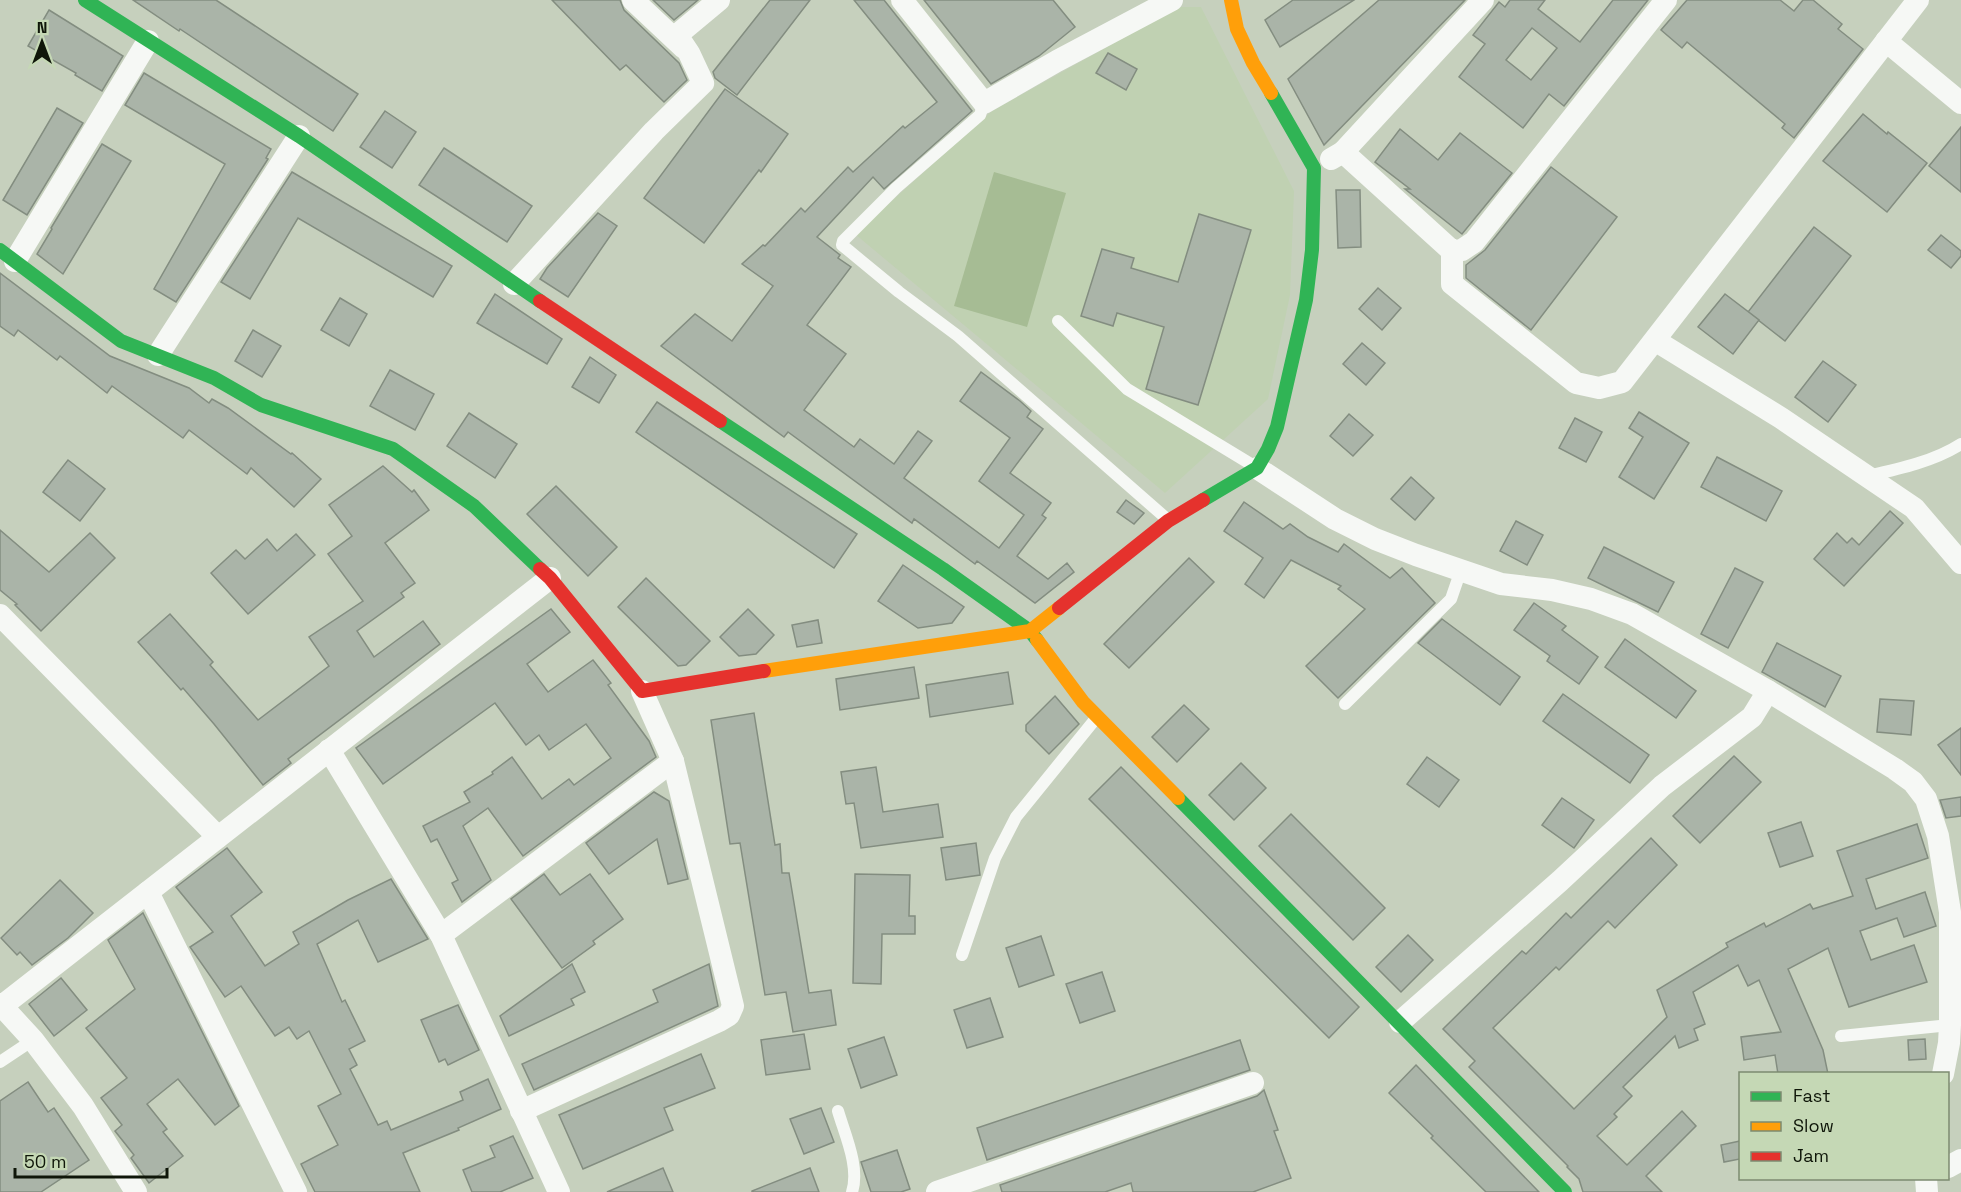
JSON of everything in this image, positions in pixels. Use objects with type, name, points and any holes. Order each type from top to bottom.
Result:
[{"type":"street","points":[[85,0],[299,136],[514,284],[933,562],[1030,631],[1083,702],[1565,1192]]},
{"type":"street","points":[[633,0],[689,53]]},
{"type":"street","points":[[514,284],[654,131],[703,82],[678,35],[719,0]]},
{"type":"street","points":[[902,0],[984,103],[1172,0]]},
{"type":"street","points":[[642,692],[1030,631],[1168,520],[1257,468],[1277,427],[1306,300],[1312,250],[1314,168],[1253,63],[1237,29],[1231,0]]},
{"type":"street","points":[[1314,168],[1343,152],[1484,0]]},
{"type":"street","points":[[1452,251],[1462,250],[1473,242],[1666,0]]},
{"type":"street","points":[[1343,152],[1452,251],[1452,284],[1575,383],[1599,388],[1622,382],[1918,0]]},
{"type":"street","points":[[148,41],[8,255],[121,340],[214,378],[261,405],[393,449],[474,506],[550,578],[642,692],[673,761],[733,1006],[729,1015],[719,1022],[521,1111]]},
{"type":"street","points":[[1886,41],[1961,104]]},
{"type":"street","points":[[158,355],[299,136]]},
{"type":"street","points":[[1656,340],[1781,418],[1914,508],[1961,563]]},
{"type":"street","points":[[1257,468],[1335,519],[1385,543],[1501,584],[1552,590],[1591,599],[1632,614],[1768,692],[1896,769],[1913,782],[1926,799],[1938,836],[1950,912],[1950,1026],[1943,1072]]},
{"type":"street","points":[[136,1192],[83,1106],[33,1040],[1,1005],[550,578]]},
{"type":"street","points":[[0,615],[218,837]]},
{"type":"street","points":[[1400,1022],[1560,881],[1662,786],[1752,717],[1768,692]]},
{"type":"street","points":[[329,750],[441,935],[559,1192]]},
{"type":"street","points":[[441,935],[673,761]]},
{"type":"street","points":[[148,892],[296,1192]]},
{"type":"street","points":[[937,1192],[1253,1083]]},
{"type":"lane","points":[[984,103],[980,115],[896,188],[843,241],[842,245],[958,336],[1168,520]]},
{"type":"lane","points":[[1058,321],[1127,388],[1257,468]]},
{"type":"lane","points":[[1867,476],[1897,469],[1952,450],[1961,444]]},
{"type":"lane","points":[[1345,704],[1450,599],[1461,570]]},
{"type":"lane","points":[[962,955],[995,858],[1016,817],[1098,716]]},
{"type":"lane","points":[[1841,1036],[1950,1026]]},
{"type":"lane","points":[[0,1062],[33,1040]]},
{"type":"lane","points":[[838,1111],[852,1160],[854,1184],[852,1192]]},
{"type":"shaded area","points":[[1179,7],[1201,7],[1294,191],[1290,295],[1268,399],[1165,493],[855,234],[992,111]]},
{"type":"shaded area","points":[[994,172],[1066,193],[1027,327],[954,306]]},
{"type":"building","points":[[133,0],[216,0],[358,94],[333,131]]},
{"type":"building","points":[[552,0],[620,0],[624,10],[679,63],[687,80],[664,102],[626,65],[620,70]]},
{"type":"building","points":[[653,0],[698,0],[674,20]]},
{"type":"building","points":[[770,0],[810,0],[737,95],[715,78],[713,72]]},
{"type":"building","points":[[854,0],[884,0],[972,111],[884,189],[873,177],[817,237],[840,255],[838,258],[851,267],[807,325],[846,354],[804,410],[854,447],[860,439],[894,464],[918,431],[932,441],[904,478],[999,548],[1024,515],[979,481],[1010,438],[960,401],[981,372],[1020,401],[1031,411],[1027,417],[1043,429],[1010,473],[1051,503],[1042,515],[1046,518],[1017,556],[1048,579],[1067,563],[1074,572],[1035,603],[977,561],[975,564],[914,519],[912,523],[788,432],[784,437],[661,346],[695,314],[732,341],[773,286],[742,264],[763,245],[765,246],[801,208],[805,212],[848,167],[853,172],[903,126],[905,128],[937,102]]},
{"type":"building","points":[[924,0],[1053,0],[1075,27],[1039,56],[991,84]]},
{"type":"building","points":[[1293,0],[1354,0],[1280,47],[1265,20]]},
{"type":"building","points":[[1379,0],[1465,0],[1324,145],[1288,79]]},
{"type":"building","points":[[1510,0],[1545,0],[1538,9],[1580,42],[1613,0],[1648,0],[1564,106],[1549,94],[1523,128],[1459,77],[1485,44],[1473,35],[1499,2],[1505,7]],"holes":[[[1532,28],[1557,48],[1531,80],[1506,60]]]},
{"type":"building","points":[[1687,0],[1780,0],[1794,11],[1803,0],[1813,0],[1842,24],[1838,29],[1863,49],[1794,138],[1782,128],[1785,124],[1687,42],[1682,48],[1661,30]]},
{"type":"building","points":[[49,10],[123,56],[102,91],[75,75],[76,73],[28,46]]},
{"type":"building","points":[[1108,53],[1137,69],[1126,90],[1096,73]]},
{"type":"building","points":[[144,73],[271,149],[266,158],[268,159],[176,302],[154,289],[225,164],[125,105]]},
{"type":"building","points":[[725,89],[788,134],[761,172],[759,170],[704,243],[644,198]]},
{"type":"building","points":[[57,108],[83,123],[27,215],[3,200]]},
{"type":"building","points":[[385,111],[416,132],[392,168],[360,147]]},
{"type":"building","points":[[1863,114],[1927,163],[1887,212],[1823,161]]},
{"type":"building","points":[[1961,127],[1961,192],[1929,166]]},
{"type":"building","points":[[1400,129],[1438,160],[1460,133],[1512,173],[1462,234],[1375,162]]},
{"type":"building","points":[[102,144],[131,161],[63,274],[37,254]]},
{"type":"building","points":[[444,148],[532,206],[507,242],[419,185]]},
{"type":"building","points":[[1551,167],[1617,217],[1531,330],[1466,278],[1466,265],[1485,250]]},
{"type":"building","points":[[292,172],[452,266],[433,297],[298,218],[250,299],[221,282]]},
{"type":"building","points":[[1336,190],[1360,190],[1361,247],[1338,248]]},
{"type":"building","points":[[598,213],[617,226],[568,297],[540,279],[547,268]]},
{"type":"building","points":[[1199,214],[1251,230],[1198,405],[1146,389],[1164,327],[1117,313],[1113,326],[1081,316],[1102,249],[1134,258],[1131,268],[1178,282]]},
{"type":"building","points":[[1814,227],[1851,256],[1785,341],[1748,312]]},
{"type":"building","points":[[1941,235],[1961,251],[1961,256],[1951,268],[1928,250]]},
{"type":"building","points":[[0,273],[110,356],[189,388],[209,403],[212,399],[228,408],[292,453],[321,479],[294,507],[251,468],[247,474],[189,430],[183,438],[112,386],[107,393],[60,356],[57,360],[18,330],[14,336],[0,326]]},
{"type":"building","points":[[1378,288],[1401,308],[1382,330],[1359,309]]},
{"type":"building","points":[[495,294],[562,339],[547,364],[477,323]]},
{"type":"building","points":[[1725,294],[1759,320],[1733,354],[1698,327]]},
{"type":"building","points":[[340,298],[367,314],[349,346],[321,330]]},
{"type":"building","points":[[253,330],[281,346],[262,377],[235,361]]},
{"type":"building","points":[[1362,343],[1385,363],[1366,385],[1343,364]]},
{"type":"building","points":[[590,357],[616,375],[599,403],[572,387]]},
{"type":"building","points":[[1823,361],[1856,385],[1828,422],[1795,397]]},
{"type":"building","points":[[390,370],[434,394],[415,430],[370,406]]},
{"type":"building","points":[[657,402],[857,534],[834,568],[636,432]]},
{"type":"building","points":[[1639,412],[1689,443],[1654,499],[1619,477],[1643,437],[1629,428]]},
{"type":"building","points":[[469,413],[517,444],[495,478],[447,446]]},
{"type":"building","points":[[1349,414],[1373,435],[1353,456],[1330,436]]},
{"type":"building","points":[[1575,418],[1602,432],[1586,462],[1559,448]]},
{"type":"building","points":[[1717,457],[1782,491],[1766,521],[1701,487]]},
{"type":"building","points":[[68,460],[105,489],[80,521],[43,492]]},
{"type":"building","points":[[383,466],[412,492],[414,490],[429,510],[385,543],[415,583],[401,593],[404,597],[357,631],[374,657],[423,621],[440,644],[288,759],[291,763],[263,785],[183,688],[181,690],[138,642],[170,614],[213,662],[210,665],[258,720],[329,666],[309,637],[363,601],[328,554],[352,536],[329,505]]},
{"type":"building","points":[[1411,477],[1434,498],[1415,520],[1391,499]]},
{"type":"building","points":[[556,486],[617,547],[588,576],[527,514]]},
{"type":"building","points":[[1126,500],[1144,513],[1134,524],[1117,512]]},
{"type":"building","points":[[1244,502],[1283,529],[1290,524],[1308,537],[1338,552],[1344,544],[1390,578],[1402,568],[1435,603],[1338,698],[1306,666],[1365,609],[1338,589],[1341,586],[1291,560],[1264,598],[1245,584],[1263,558],[1224,531]]},
{"type":"building","points":[[1890,511],[1903,523],[1844,586],[1814,559],[1837,533],[1847,543],[1852,538],[1859,545]]},
{"type":"building","points":[[1516,521],[1543,535],[1527,565],[1500,551]]},
{"type":"building","points":[[0,530],[49,572],[90,533],[115,558],[41,631],[15,605],[17,604],[0,590]]},
{"type":"building","points":[[296,534],[315,555],[248,614],[211,573],[236,550],[245,559],[267,539],[277,551]]},
{"type":"building","points":[[1604,547],[1674,582],[1658,612],[1588,578]]},
{"type":"building","points":[[1189,558],[1214,582],[1129,668],[1104,644]]},
{"type":"building","points":[[903,565],[964,607],[952,623],[918,628],[878,601]]},
{"type":"building","points":[[1735,568],[1763,582],[1728,648],[1701,634]]},
{"type":"building","points":[[646,578],[710,641],[686,665],[678,666],[618,607]]},
{"type":"building","points":[[1534,603],[1566,626],[1562,630],[1598,657],[1579,684],[1547,661],[1550,656],[1514,630]]},
{"type":"building","points":[[551,609],[570,632],[527,664],[548,692],[593,660],[611,683],[608,685],[649,741],[656,757],[523,856],[488,808],[463,826],[491,880],[462,902],[452,883],[458,880],[437,839],[431,842],[423,826],[470,802],[464,792],[493,774],[492,772],[512,757],[542,799],[569,779],[574,785],[611,758],[586,724],[549,750],[539,735],[526,745],[495,703],[383,784],[356,748]]},
{"type":"building","points":[[748,609],[774,635],[756,654],[739,656],[720,637]]},
{"type":"building","points":[[1442,619],[1520,677],[1500,705],[1418,643]]},
{"type":"building","points":[[818,620],[822,643],[797,647],[792,625]]},
{"type":"building","points":[[1625,639],[1696,691],[1676,718],[1605,667]]},
{"type":"building","points":[[1777,643],[1841,676],[1825,707],[1762,672]]},
{"type":"building","points":[[914,667],[919,698],[840,710],[836,679]]},
{"type":"building","points":[[1008,672],[1013,704],[930,717],[926,685]]},
{"type":"building","points":[[1563,694],[1649,755],[1630,783],[1543,721]]},
{"type":"building","points":[[1055,696],[1079,724],[1049,754],[1026,731],[1026,725]]},
{"type":"building","points":[[1880,699],[1914,701],[1911,735],[1877,732]]},
{"type":"building","points":[[1184,705],[1209,729],[1177,762],[1152,737]]},
{"type":"building","points":[[754,713],[775,845],[780,844],[782,873],[789,873],[809,993],[831,990],[836,1025],[793,1032],[786,992],[765,995],[740,843],[730,844],[711,720]]},
{"type":"building","points":[[1961,728],[1961,775],[1938,745]]},
{"type":"building","points":[[1734,756],[1761,782],[1700,843],[1673,816]]},
{"type":"building","points":[[1427,757],[1459,780],[1439,807],[1407,784]]},
{"type":"building","points":[[1241,763],[1266,788],[1234,820],[1209,795]]},
{"type":"building","points":[[876,767],[883,812],[938,804],[943,837],[861,848],[854,803],[846,804],[841,772]]},
{"type":"building","points":[[1121,767],[1359,1007],[1329,1038],[1089,799]]},
{"type":"building","points":[[654,792],[669,801],[688,879],[668,884],[657,839],[609,874],[586,843]]},
{"type":"building","points":[[1961,797],[1961,816],[1946,818],[1940,800]]},
{"type":"building","points":[[1562,798],[1594,820],[1574,848],[1542,825]]},
{"type":"building","points":[[1291,814],[1385,908],[1353,940],[1259,846]]},
{"type":"building","points":[[1801,822],[1813,856],[1780,867],[1768,833]]},
{"type":"building","points":[[1917,824],[1928,858],[1866,879],[1876,909],[1925,892],[1936,926],[1904,937],[1897,918],[1860,931],[1871,960],[1914,945],[1927,982],[1849,1007],[1828,948],[1788,969],[1823,1050],[1828,1072],[1778,1072],[1775,1055],[1744,1060],[1741,1037],[1781,1032],[1759,980],[1748,986],[1738,965],[1693,992],[1705,1024],[1694,1029],[1698,1040],[1679,1048],[1675,1036],[1623,1087],[1632,1096],[1614,1114],[1617,1117],[1597,1136],[1627,1165],[1682,1111],[1696,1126],[1646,1176],[1662,1192],[1583,1192],[1579,1179],[1568,1166],[1469,1067],[1475,1061],[1443,1029],[1522,951],[1526,954],[1566,913],[1571,918],[1651,838],[1677,865],[1615,928],[1608,921],[1559,970],[1556,967],[1493,1028],[1574,1109],[1667,1017],[1657,990],[1728,947],[1726,943],[1764,923],[1766,927],[1810,904],[1813,909],[1853,896],[1837,851]]},
{"type":"building","points":[[976,843],[980,875],[946,880],[941,848]]},
{"type":"building","points":[[227,848],[262,892],[231,916],[265,966],[299,944],[293,932],[348,900],[391,879],[428,939],[378,962],[358,920],[317,944],[342,1002],[345,1000],[365,1041],[349,1049],[357,1065],[350,1069],[378,1125],[387,1121],[391,1130],[463,1100],[460,1092],[488,1079],[501,1109],[458,1128],[459,1130],[403,1153],[420,1192],[315,1192],[301,1164],[338,1145],[318,1106],[341,1094],[309,1031],[297,1039],[289,1027],[275,1036],[241,986],[225,997],[190,947],[213,932],[176,887]]},
{"type":"building","points":[[544,874],[560,895],[590,874],[623,919],[593,941],[595,944],[562,968],[511,899]]},
{"type":"building","points":[[855,874],[910,875],[909,916],[915,916],[915,934],[882,934],[881,984],[853,983]]},
{"type":"building","points":[[60,880],[93,913],[68,938],[32,965],[20,952],[17,955],[1,938]]},
{"type":"building","points":[[143,913],[239,1106],[215,1125],[178,1079],[147,1104],[167,1129],[163,1132],[183,1156],[149,1183],[131,1158],[134,1155],[115,1131],[122,1125],[101,1098],[127,1078],[86,1028],[135,989],[108,940]]},
{"type":"building","points":[[1408,935],[1433,960],[1401,992],[1376,967]]},
{"type":"building","points":[[1041,936],[1054,975],[1019,987],[1006,948]]},
{"type":"building","points":[[572,964],[585,992],[571,999],[574,1005],[509,1036],[500,1016]]},
{"type":"building","points":[[709,964],[718,1006],[534,1090],[522,1064],[658,1002],[653,990]]},
{"type":"building","points":[[1102,972],[1115,1011],[1080,1023],[1066,984]]},
{"type":"building","points":[[61,978],[87,1010],[54,1036],[29,1004]]},
{"type":"building","points":[[990,998],[1003,1037],[967,1048],[954,1010]]},
{"type":"building","points":[[458,1005],[479,1050],[448,1065],[445,1059],[439,1062],[421,1020]]},
{"type":"building","points":[[804,1034],[810,1069],[766,1075],[761,1040]]},
{"type":"building","points":[[884,1037],[897,1075],[861,1088],[848,1049]]},
{"type":"building","points":[[1925,1039],[1926,1059],[1909,1060],[1908,1040]]},
{"type":"building","points":[[1240,1040],[1250,1070],[987,1160],[977,1128]]},
{"type":"building","points":[[701,1054],[715,1088],[664,1108],[673,1130],[583,1169],[559,1115]]},
{"type":"building","points":[[1416,1065],[1539,1192],[1486,1192],[1431,1138],[1433,1136],[1389,1093]]},
{"type":"building","points":[[28,1082],[48,1112],[54,1108],[89,1160],[41,1192],[0,1192],[0,1101]]},
{"type":"building","points":[[1264,1090],[1278,1130],[1274,1131],[1291,1178],[1253,1192],[1133,1192],[1131,1183],[1105,1192],[1002,1192],[1000,1185],[1257,1096]]},
{"type":"building","points":[[821,1108],[834,1142],[804,1154],[790,1119]]},
{"type":"building","points":[[513,1136],[533,1178],[500,1192],[472,1192],[463,1170],[495,1157],[490,1146]]},
{"type":"building","points":[[1739,1141],[1739,1159],[1724,1162],[1721,1145]]},
{"type":"building","points":[[897,1150],[910,1189],[901,1192],[871,1192],[861,1162]]},
{"type":"building","points":[[663,1168],[673,1192],[607,1192]]},
{"type":"building","points":[[810,1168],[819,1192],[752,1192],[752,1191]]},
{"type":"traffic: fast","points":[[85,0],[299,136],[540,301]]},
{"type":"traffic: fast","points":[[1203,500],[1257,468],[1268,449],[1277,427],[1306,300],[1312,250],[1314,168],[1271,93]]},
{"type":"traffic: fast","points":[[0,250],[121,341],[214,378],[261,405],[393,449],[474,506],[540,569]]},
{"type":"traffic: fast","points":[[720,421],[943,569],[1030,631],[1037,640]]},
{"type":"traffic: fast","points":[[1178,798],[1565,1192]]},
{"type":"traffic: slow","points":[[1231,0],[1237,29],[1253,63],[1271,93]]},
{"type":"traffic: slow","points":[[764,671],[1030,631],[1059,608]]},
{"type":"traffic: slow","points":[[1037,640],[1083,702],[1178,798]]},
{"type":"traffic: jam","points":[[540,301],[720,421]]},
{"type":"traffic: jam","points":[[1059,608],[1168,521],[1203,500]]},
{"type":"traffic: jam","points":[[540,569],[550,578],[642,691],[764,671]]}]
